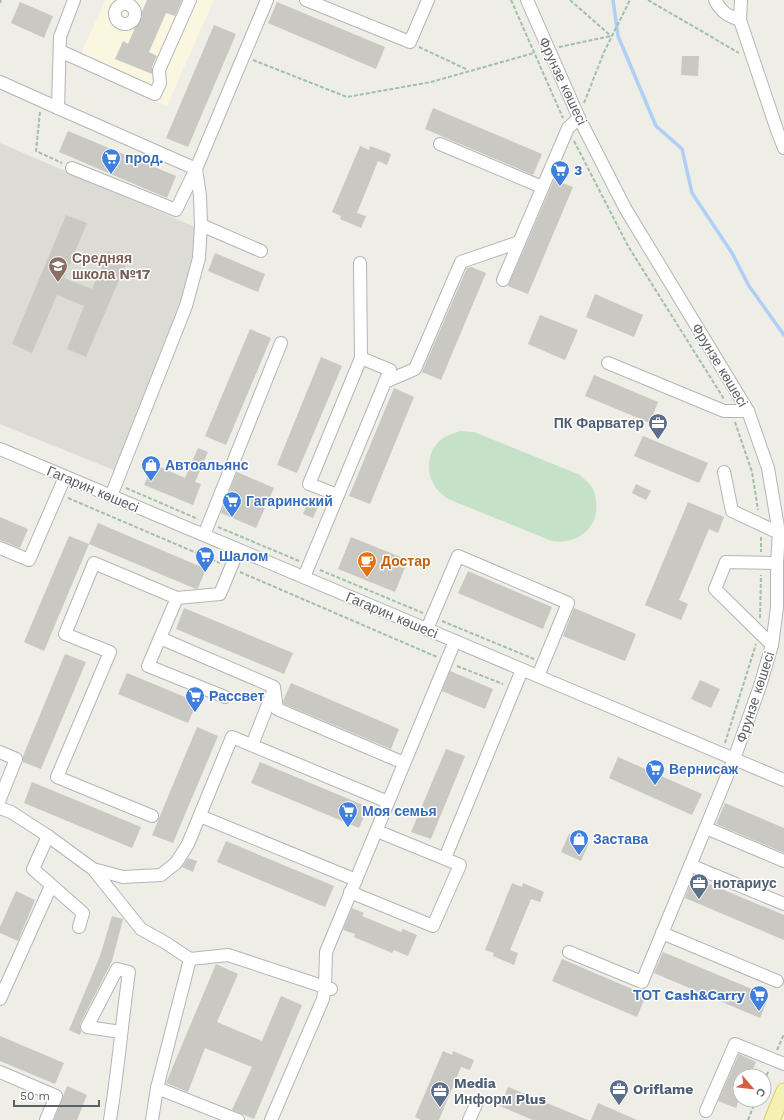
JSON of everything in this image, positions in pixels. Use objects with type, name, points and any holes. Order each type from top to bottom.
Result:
[{"type":"main road","points":[[772,1120],[784,1091]]},
{"type":"street","points":[[58,108],[60,37],[74,0]]},
{"type":"street","points":[[60,51],[155,94],[160,82],[159,70],[190,0]]},
{"type":"street","points":[[72,168],[176,210],[196,169],[267,0]]},
{"type":"street","points":[[306,0],[410,42],[428,0]]},
{"type":"street","name":"Фрунзе көшесі","points":[[526,0],[579,118],[625,208],[748,411],[768,468],[779,533],[777,608],[772,645],[760,686],[734,759],[642,982],[569,952]]},
{"type":"street","points":[[715,0],[721,10],[729,16],[740,20]]},
{"type":"street","points":[[741,0],[740,20],[754,62],[782,125],[784,148]]},
{"type":"street","points":[[0,82],[196,169]]},
{"type":"street","points":[[503,280],[568,128],[579,118]]},
{"type":"street","points":[[440,144],[542,187]]},
{"type":"street","points":[[111,496],[186,306],[198,258],[201,226],[200,196],[196,169]]},
{"type":"street","points":[[201,226],[261,250]]},
{"type":"street","points":[[385,382],[415,369],[461,262],[519,242]]},
{"type":"street","points":[[338,495],[309,484],[361,358],[360,263]]},
{"type":"street","points":[[204,535],[281,343]]},
{"type":"street","points":[[304,577],[390,370],[361,358]]},
{"type":"street","points":[[608,363],[724,411],[748,411]]},
{"type":"street","name":"Гагарин көшесі","points":[[0,449],[784,780]]},
{"type":"street","points":[[724,472],[732,511],[779,533]]},
{"type":"street","points":[[0,548],[29,560],[65,477]]},
{"type":"street","points":[[152,816],[57,777],[110,652],[65,634],[94,563],[177,598],[220,594],[238,550]]},
{"type":"street","points":[[427,629],[458,556],[568,604],[538,676]]},
{"type":"street","points":[[772,645],[715,589],[726,562],[777,563]]},
{"type":"street","points":[[177,598],[148,666],[225,697]]},
{"type":"street","points":[[160,638],[274,687]]},
{"type":"street","points":[[271,1120],[328,988],[326,952],[455,641]]},
{"type":"street","points":[[445,858],[522,670]]},
{"type":"street","points":[[274,687],[277,709],[404,763]]},
{"type":"street","points":[[252,745],[274,687]]},
{"type":"street","points":[[93,869],[123,878],[161,875],[176,863],[188,844],[232,737],[388,802]]},
{"type":"street","points":[[0,752],[16,759],[0,799]]},
{"type":"street","points":[[0,808],[11,812],[48,836],[93,869],[141,929],[190,959],[228,955],[328,988]]},
{"type":"street","points":[[200,816],[356,880]]},
{"type":"street","points":[[706,828],[784,861]]},
{"type":"street","points":[[350,892],[434,926],[460,865],[377,831]]},
{"type":"street","points":[[48,836],[33,868],[51,886],[83,913],[79,927]]},
{"type":"street","points":[[690,865],[784,904]]},
{"type":"street","points":[[0,999],[51,886]]},
{"type":"street","points":[[662,933],[777,981]]},
{"type":"street","points":[[152,1120],[157,1088],[190,959]]},
{"type":"street","points":[[110,1120],[118,1076],[121,1032],[129,972],[118,969],[87,1026],[121,1032]]},
{"type":"street","points":[[706,1111],[735,1044],[784,1064]]},
{"type":"street","points":[[0,1072],[56,1096],[46,1120]]},
{"type":"street","points":[[157,1088],[238,1120]]},
{"type":"street","points":[[469,1120],[477,1102]]},
{"type":"path","points":[[511,0],[568,128],[628,246],[732,411],[752,472],[761,525],[761,604],[759,633],[721,754]]},
{"type":"path","points":[[570,0],[611,36]]},
{"type":"path","points":[[579,118],[611,36],[630,0]]},
{"type":"path","points":[[648,0],[754,62]]},
{"type":"path","points":[[243,56],[347,97],[431,82],[469,70],[548,49],[611,36]]},
{"type":"path","points":[[410,42],[469,70]]},
{"type":"path","points":[[41,101],[36,151],[72,168]]},
{"type":"path","points":[[116,484],[544,663]]},
{"type":"path","points":[[57,494],[514,689]]},
{"type":"path","points":[[748,1120],[753,1108]]},
{"type":"shaded area","points":[[105,0],[214,0],[167,106],[76,65]]},
{"type":"shaded area","points":[[0,143],[195,227],[193,268],[116,471],[0,424]]},
{"type":"green space","points":[[460,431],[474,432],[578,474],[590,485],[595,494],[596,511],[590,527],[585,533],[570,540],[561,542],[552,541],[448,499],[434,486],[429,471],[430,459],[434,447],[438,442],[451,434]]},
{"type":"building","points":[[147,0],[182,0],[175,16],[166,13],[149,52],[157,56],[152,67],[152,74],[115,59],[123,41],[128,44]]},
{"type":"building","points":[[20,2],[53,16],[44,38],[11,23]]},
{"type":"building","points":[[277,2],[385,47],[376,69],[268,23]]},
{"type":"building","points":[[214,25],[236,34],[188,147],[166,138]]},
{"type":"building","points":[[682,56],[699,56],[698,76],[681,75]]},
{"type":"building","points":[[433,108],[542,154],[533,175],[425,129]]},
{"type":"building","points":[[68,131],[176,176],[167,198],[59,152]]},
{"type":"building","points":[[360,146],[369,150],[370,146],[391,154],[387,165],[378,161],[357,213],[366,216],[361,228],[340,219],[341,216],[332,212]]},
{"type":"building","points":[[554,180],[573,187],[528,294],[508,286]]},
{"type":"building","name":"Средняя школа №17","points":[[66,215],[87,223],[64,278],[92,289],[108,251],[128,259],[86,357],[67,349],[84,306],[57,295],[32,353],[12,344]]},
{"type":"building","points":[[215,253],[265,274],[258,292],[208,271]]},
{"type":"building","points":[[471,267],[486,273],[441,380],[422,372],[467,268]]},
{"type":"building","points":[[595,294],[643,315],[634,337],[586,317]]},
{"type":"building","points":[[540,315],[578,330],[565,360],[528,344]]},
{"type":"building","points":[[250,329],[271,338],[226,445],[205,436]]},
{"type":"building","points":[[321,357],[342,366],[297,473],[277,465]]},
{"type":"building","points":[[594,375],[658,402],[650,423],[585,396]]},
{"type":"building","points":[[394,388],[414,397],[370,504],[349,496]]},
{"type":"building","points":[[643,436],[708,463],[699,483],[634,456]]},
{"type":"building","points":[[198,448],[208,452],[195,482],[201,484],[193,505],[144,485],[153,464],[185,478]]},
{"type":"building","points":[[237,472],[274,488],[256,528],[221,513]]},
{"type":"building","points":[[636,484],[651,491],[646,500],[632,493]]},
{"type":"building","points":[[309,500],[319,504],[313,518],[303,514]]},
{"type":"building","points":[[688,502],[724,517],[718,533],[709,529],[679,600],[688,604],[681,620],[645,605]]},
{"type":"building","points":[[0,517],[28,529],[20,548],[0,540]]},
{"type":"building","points":[[98,523],[206,569],[198,588],[196,589],[89,544]]},
{"type":"building","points":[[69,536],[89,544],[44,651],[24,642]]},
{"type":"building","points":[[351,537],[408,560],[395,592],[338,569]]},
{"type":"building","points":[[468,571],[552,607],[543,629],[458,593]]},
{"type":"building","points":[[184,608],[293,653],[284,674],[176,629]]},
{"type":"building","points":[[574,608],[636,634],[625,661],[563,636]]},
{"type":"building","points":[[65,654],[86,662],[41,769],[23,762],[23,756]]},
{"type":"building","points":[[450,671],[493,689],[485,709],[442,691]]},
{"type":"building","points":[[127,673],[197,702],[188,723],[118,694]]},
{"type":"building","points":[[700,680],[720,689],[711,708],[691,699]]},
{"type":"building","points":[[291,683],[399,729],[391,749],[284,704],[283,701]]},
{"type":"building","points":[[197,727],[218,736],[173,843],[152,835]]},
{"type":"building","points":[[446,749],[465,756],[431,839],[411,832]]},
{"type":"building","name":"Вернисаж","points":[[618,757],[702,794],[692,815],[609,778]]},
{"type":"building","points":[[260,762],[368,807],[359,828],[251,783]]},
{"type":"building","points":[[32,782],[141,827],[132,848],[24,803]]},
{"type":"building","points":[[725,803],[784,828],[784,853],[716,824]]},
{"type":"building","points":[[569,834],[589,843],[581,861],[561,852]]},
{"type":"building","points":[[226,841],[334,886],[325,907],[217,862]]},
{"type":"building","points":[[188,858],[197,861],[193,872],[182,867]]},
{"type":"building","points":[[693,877],[784,915],[784,940],[685,898]]},
{"type":"building","points":[[512,883],[522,887],[523,883],[544,892],[540,902],[531,899],[510,950],[518,953],[514,965],[493,956],[494,953],[485,950]]},
{"type":"building","points":[[16,891],[35,900],[18,941],[0,933],[0,927]]},
{"type":"building","points":[[352,908],[364,913],[362,916],[401,932],[403,929],[417,935],[408,956],[394,950],[392,953],[354,937],[355,934],[343,930]]},
{"type":"building","points":[[112,916],[123,919],[112,961],[80,1024],[80,1035],[69,1030],[100,956]]},
{"type":"building","points":[[663,952],[769,996],[760,1018],[654,973]]},
{"type":"building","points":[[562,959],[646,995],[637,1017],[552,981]]},
{"type":"building","points":[[216,964],[238,974],[217,1022],[262,1041],[281,996],[302,1005],[254,1119],[232,1110],[252,1067],[205,1048],[188,1092],[166,1083]]},
{"type":"building","points":[[0,1036],[64,1063],[55,1084],[0,1061]]},
{"type":"building","points":[[443,1051],[452,1055],[453,1051],[474,1060],[470,1070],[461,1067],[439,1120],[421,1120],[415,1117]]},
{"type":"building","points":[[739,1054],[756,1062],[753,1068],[733,1068]]},
{"type":"building","points":[[732,1070],[732,1106],[718,1101]]},
{"type":"building","points":[[67,1086],[87,1095],[77,1120],[54,1120]]},
{"type":"building","points":[[508,1087],[588,1120],[533,1120],[500,1106]]},
{"type":"building","points":[[598,1103],[637,1120],[591,1120]]},
{"type":"waterway","points":[[613,0],[618,36],[656,126],[682,149],[692,193],[732,253],[749,286],[784,335]]},
{"type":"place","name":"прод.","points":[[111,175]]},
{"type":"place","name":"3","points":[[560,187]]},
{"type":"place","name":"Средняя школа №17","points":[[58,283]]},
{"type":"place","name":"ПК Фарватер","points":[[658,440]]},
{"type":"place","name":"Автоальянс","points":[[151,482]]},
{"type":"place","name":"Гагаринский","points":[[232,518]]},
{"type":"place","name":"Шалом","points":[[205,573]]},
{"type":"place","name":"Достар","points":[[367,578]]},
{"type":"place","name":"Рассвет","points":[[195,713]]},
{"type":"place","name":"Вернисаж","points":[[655,786]]},
{"type":"place","name":"Моя семья","points":[[348,828]]},
{"type":"place","name":"Застава","points":[[579,856]]},
{"type":"place","name":"нотариус","points":[[699,900]]},
{"type":"place","name":"ТОТ Cash&Carry","points":[[759,1012]]},
{"type":"place","name":"Oriflame","points":[[619,1106]]},
{"type":"place","name":"Media Информ Plus","points":[[440,1108]]}]
